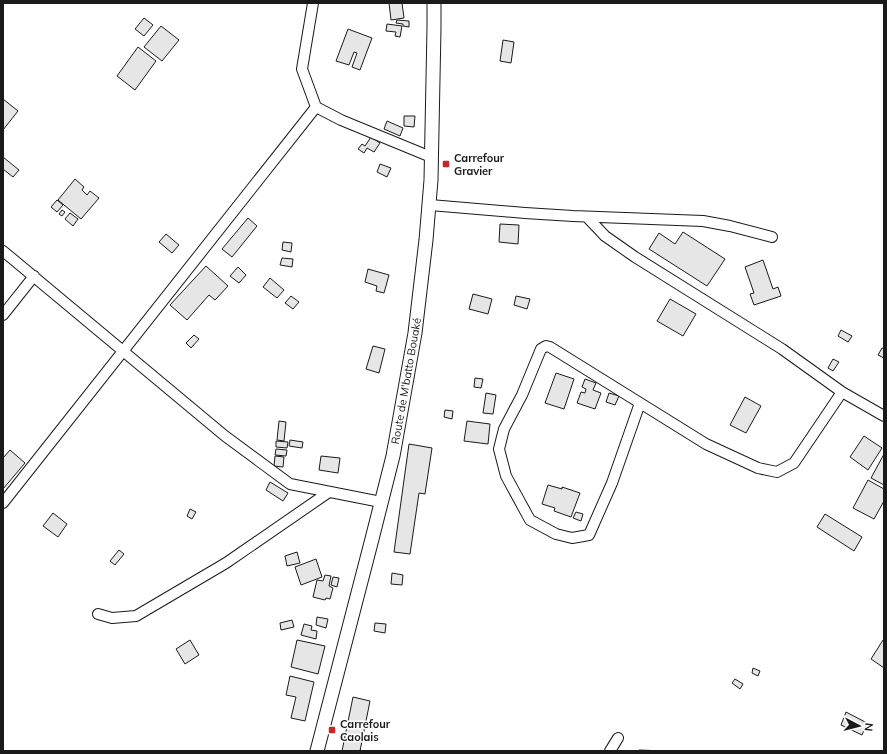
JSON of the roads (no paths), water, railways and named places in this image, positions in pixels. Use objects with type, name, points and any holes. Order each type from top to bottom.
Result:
[{"type":"street","points":[[313,3],[302,69],[316,107],[341,120],[431,157]]},
{"type":"street","name":"Route de M'batto Bouaké","points":[[317,751],[393,456],[416,333],[430,205],[434,3]]},
{"type":"street","points":[[3,503],[316,107]]},
{"type":"street","points":[[430,205],[587,217],[703,221],[730,226],[772,237]]},
{"type":"street","points":[[587,217],[605,236],[635,257],[782,349],[842,392],[884,416]]},
{"type":"street","points":[[3,251],[225,436],[290,484],[381,502]]},
{"type":"street","points":[[3,315],[34,276]]},
{"type":"street","points":[[640,403],[612,483],[589,535],[572,538],[556,534],[530,520],[506,476],[498,449],[504,429],[522,395],[541,349],[546,346],[550,347],[706,444],[758,468],[777,472],[794,463],[842,392]]},
{"type":"street","points":[[98,614],[112,618],[136,616],[226,563],[329,492]]},
{"type":"street","points":[[610,751],[618,738]]},
{"type":"place","name":"Carrefour Gravier","points":[[446,164]]},
{"type":"place","name":"Carrefour Caolais","points":[[332,730]]}]
